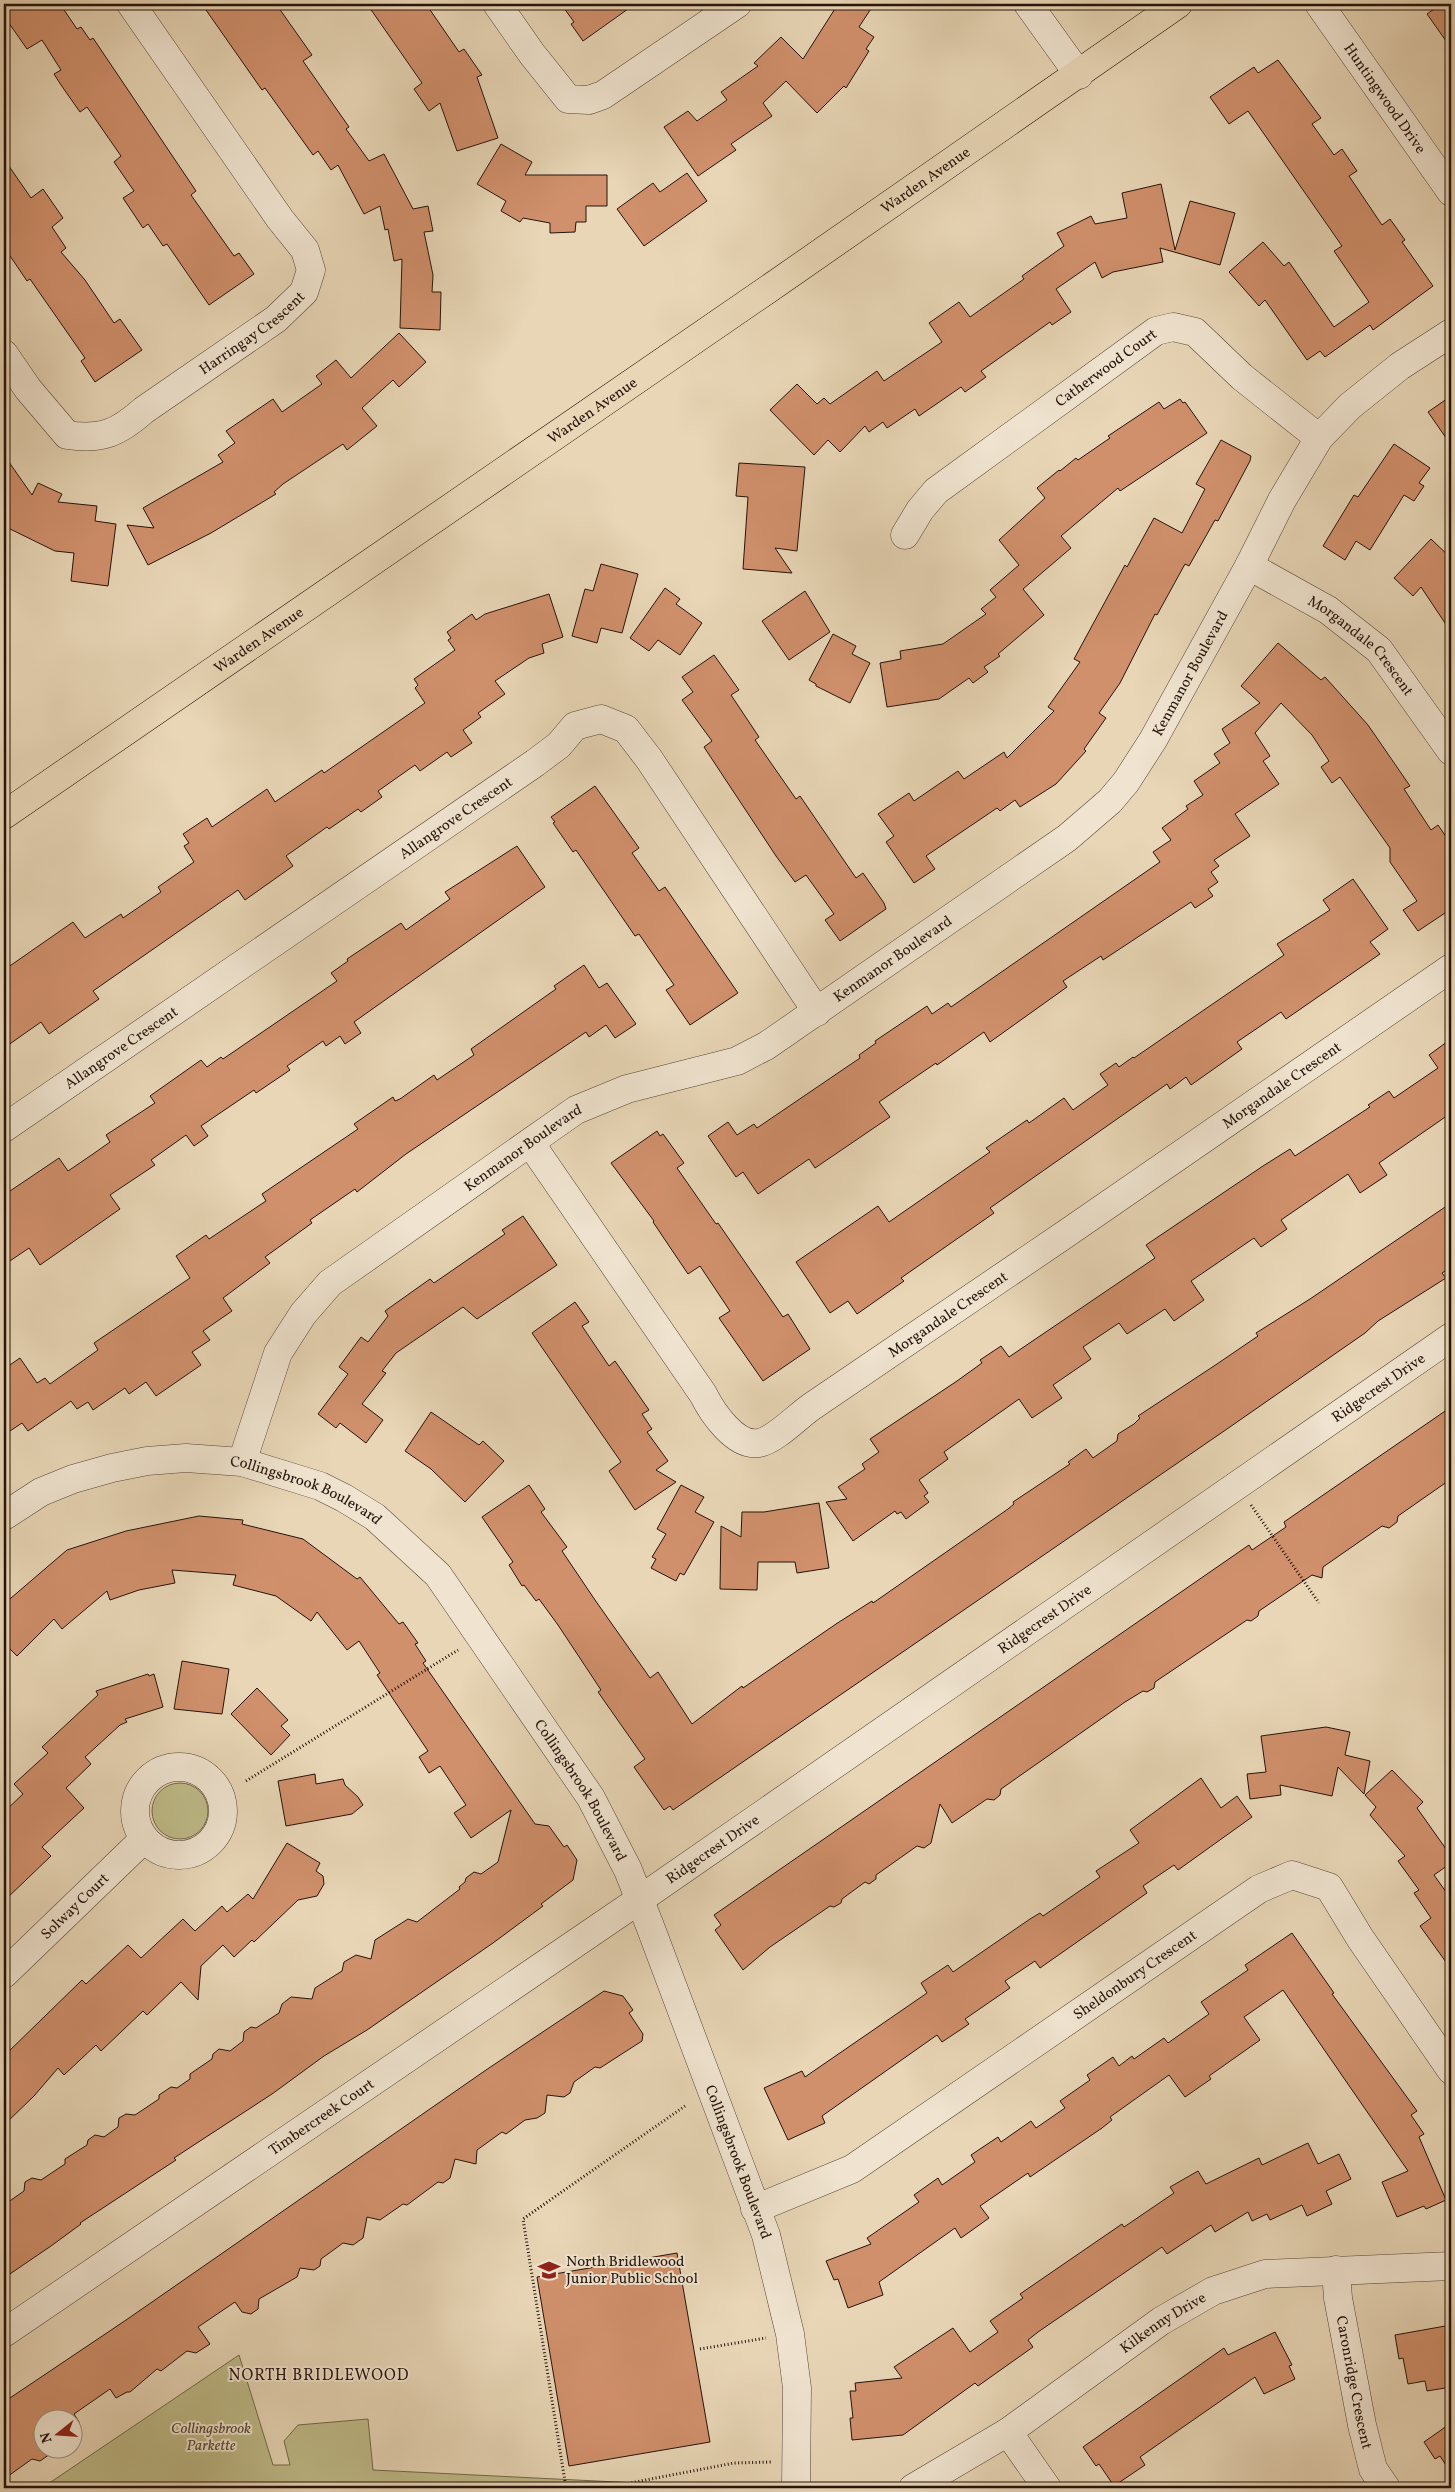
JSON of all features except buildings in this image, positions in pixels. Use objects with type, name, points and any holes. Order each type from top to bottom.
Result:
[{"type":"main road","name":"Warden Avenue","points":[[4,815],[1079,75],[1178,4]]},
{"type":"street","name":"Harringay Crescent","points":[[4,354],[28,389],[67,436],[88,438],[114,433],[126,426],[144,410],[276,319],[304,292],[311,270],[304,250],[280,219],[131,4]]},
{"type":"street","points":[[497,4],[532,54],[568,99],[589,100],[603,95],[737,4]]},
{"type":"street","points":[[1028,4],[1079,75]]},
{"type":"street","name":"Huntingwood Drive","points":[[1319,4],[1451,192]]},
{"type":"street","name":"Catherwood Court","points":[[905,536],[920,510],[936,491],[1156,331],[1173,327],[1194,332],[1242,377],[1319,438]]},
{"type":"street","name":"Kenmanor Boulevard","points":[[242,1462],[278,1353],[303,1314],[330,1283],[532,1144],[576,1110],[627,1089],[737,1061],[766,1046],[1067,838],[1110,801],[1126,782],[1153,740],[1249,566],[1282,500],[1319,438],[1350,406],[1400,366],[1451,333]]},
{"type":"street","name":"Morgandale Crescent","points":[[1249,566],[1328,610],[1379,650],[1451,751]]},
{"type":"street","name":"Allangrove Crescent","points":[[4,1128],[535,763],[559,745],[575,726],[601,719],[626,730],[649,759],[817,1012]]},
{"type":"street","name":"Morgandale Crescent","points":[[532,1144],[703,1394],[711,1410],[722,1424],[736,1435],[749,1442],[760,1443],[776,1435],[811,1407],[1451,968]]},
{"type":"street","name":"Ridgecrest Drive","points":[[639,1900],[1236,1484],[1451,1337]]},
{"type":"street","name":"Collingsbrook Boulevard","points":[[4,1516],[41,1492],[73,1479],[112,1468],[147,1461],[186,1458],[242,1462],[320,1486],[375,1517],[438,1575],[481,1635],[591,1798],[628,1870],[766,2235],[790,2334],[797,2388],[798,2424],[795,2440],[798,2461],[796,2488]]},
{"type":"street","name":"Solway Court","points":[[4,1974],[144,1839]]},
{"type":"street","name":"Sheldonbury Crescent","points":[[755,2209],[852,2169],[1259,1889],[1292,1875],[1329,1887],[1360,1938],[1451,2070]]},
{"type":"street","name":"Timbercreek Court","points":[[4,2333],[639,1900]]},
{"type":"street","name":"Kilkenny Drive","points":[[913,2488],[1008,2432],[1161,2321],[1213,2291],[1265,2274],[1451,2266]]},
{"type":"street","name":"Caronridge Crescent","points":[[1336,2270],[1339,2303],[1362,2426],[1373,2470],[1386,2488]]},
{"type":"street","points":[[1008,2432],[1047,2488]]},
{"type":"path","points":[[1236,1484],[1319,1602]]},
{"type":"path","points":[[246,1781],[481,1635]]},
{"type":"path","points":[[566,2488],[523,2219],[685,2106]]},
{"type":"path","points":[[700,2349],[790,2334]]},
{"type":"path","points":[[604,2488],[734,2463],[798,2461]]},
{"type":"green space","points":[[180,1783],[191,1785],[200,1791],[206,1800],[208,1811],[206,1822],[200,1831],[191,1837],[180,1839],[169,1837],[160,1831],[154,1822],[152,1811],[154,1800],[160,1791],[169,1785]]},
{"type":"green space","name":"Collingsbrook Parkette","points":[[239,2355],[273,2465],[290,2465],[284,2441],[298,2425],[368,2419],[373,2470],[637,2483],[635,2488],[42,2488]]},
{"type":"place","name":"North Bridlewood Junior Public School","points":[[549,2270]]},
{"type":"district","name":"NORTH BRIDLEWOOD","points":[[319,2374]]}]
